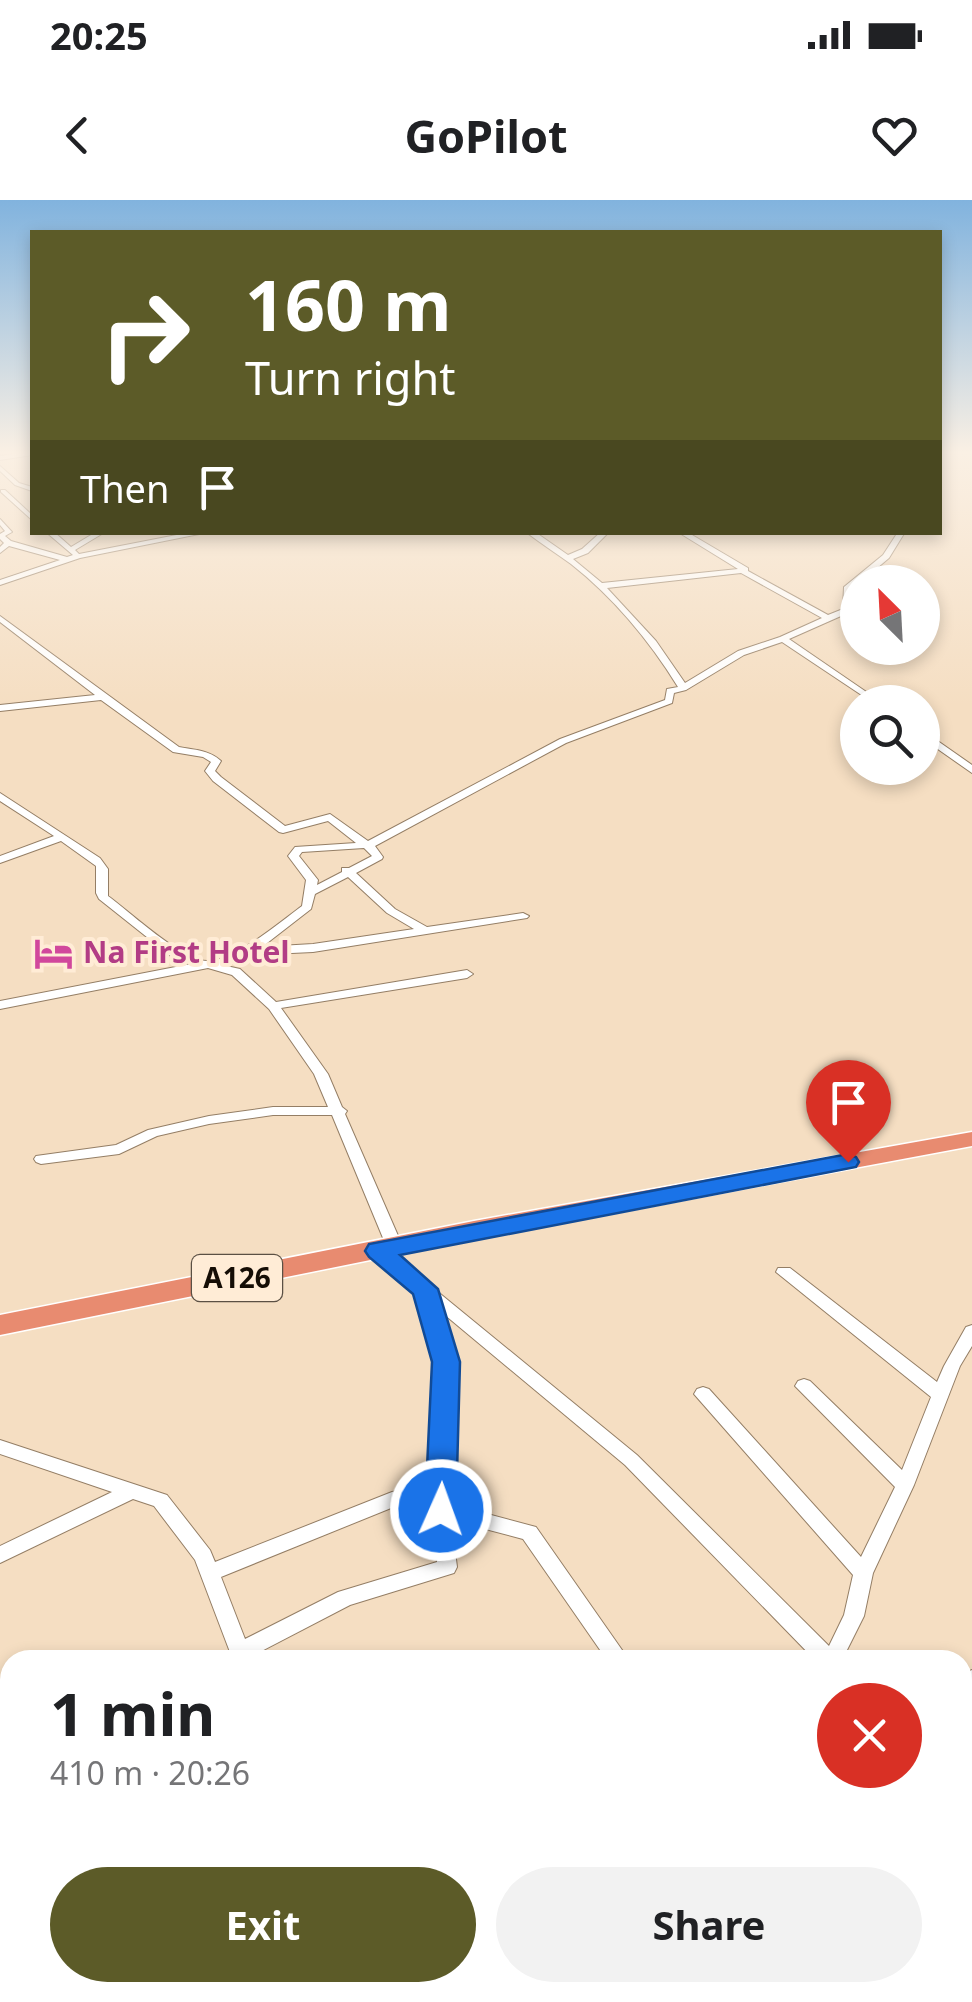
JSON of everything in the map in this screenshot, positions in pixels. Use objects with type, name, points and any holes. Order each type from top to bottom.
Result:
[{"type":"highway","name":"A126","points":[[0,1311],[971,1141]]},
{"type":"highway","name":"A126","points":[[0,1326],[384,1244]]},
{"type":"street","points":[[1,536],[8,543],[73,555]]},
{"type":"street","points":[[53,536],[73,555]]},
{"type":"street","points":[[73,555],[94,536]]},
{"type":"street","points":[[101,536],[118,548]]},
{"type":"street","points":[[0,582],[73,555],[183,536]]},
{"type":"street","points":[[537,536],[570,557],[600,586],[660,650],[683,688]]},
{"type":"street","points":[[570,557],[586,551],[602,536]]},
{"type":"street","points":[[688,536],[808,612],[829,619]]},
{"type":"street","points":[[250,951],[307,907],[312,880],[293,856],[300,849],[369,844],[563,741],[669,702],[668,692],[683,688],[741,652],[783,639],[847,610],[847,589],[886,556],[899,536]]},
{"type":"street","points":[[0,552],[8,543]]},
{"type":"street","points":[[600,586],[710,572],[750,573]]},
{"type":"street","points":[[0,618],[176,750],[210,756],[216,761],[210,771],[217,779],[284,830],[330,818],[369,844],[378,857],[346,870],[332,884],[311,892]]},
{"type":"street","points":[[783,639],[852,685]]},
{"type":"street","points":[[0,708],[103,697]]},
{"type":"street","points":[[940,747],[972,770]]},
{"type":"street","points":[[0,796],[58,838],[95,856],[103,870],[100,892],[181,958],[236,972],[273,1006],[321,1074],[340,1111],[384,1244],[425,1289],[631,1460],[820,1650]]},
{"type":"street","points":[[0,860],[58,838]]},
{"type":"street","points":[[346,870],[391,912],[422,930]]},
{"type":"street","points":[[0,1004],[212,964],[250,951],[313,948],[523,916]]},
{"type":"street","points":[[273,1006],[467,974]]},
{"type":"street","points":[[41,1159],[118,1149],[153,1133],[208,1120],[273,1111],[340,1111]]},
{"type":"street","points":[[784,1272],[940,1396]]},
{"type":"street","points":[[252,1650],[345,1598],[446,1567],[441,1500],[446,1362],[425,1289]]},
{"type":"street","points":[[835,1650],[854,1616],[863,1573],[906,1485],[940,1396],[972,1331]]},
{"type":"street","points":[[804,1386],[906,1485]]},
{"type":"street","points":[[703,1394],[863,1573]]},
{"type":"street","points":[[0,1446],[160,1500],[204,1556],[239,1650]]},
{"type":"street","points":[[0,1556],[129,1492]]},
{"type":"street","points":[[208,1574],[399,1497],[441,1500],[529,1533],[612,1650]]},
{"type":"place","name":"Na First Hotel","points":[[53,953]]},
{"type":"route","points":[[441,1510],[446,1362],[425,1289],[378,1251],[848,1162]]}]
